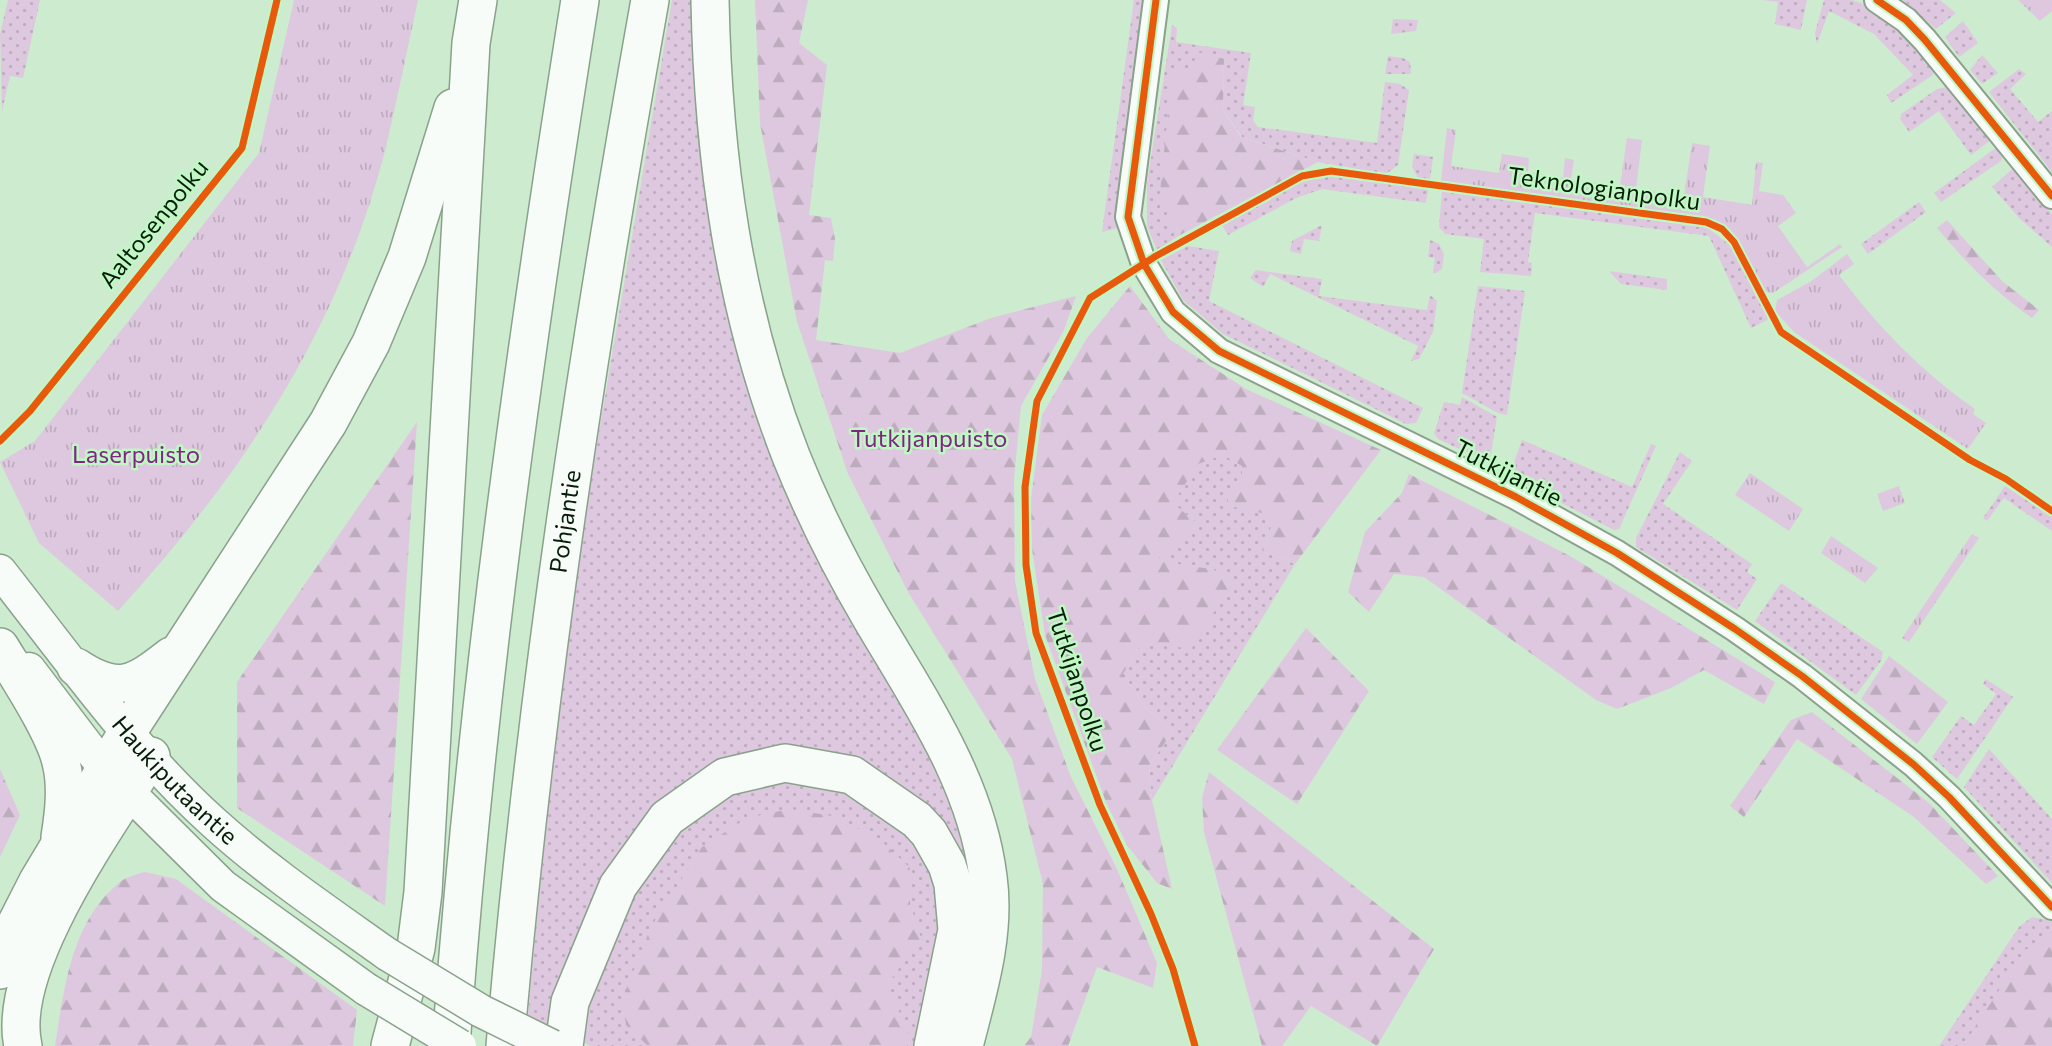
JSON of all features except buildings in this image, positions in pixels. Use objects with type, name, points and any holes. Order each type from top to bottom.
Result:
[{"type":"highway","points":[[390,1046],[416,948],[423,892],[471,43],[478,0]]},
{"type":"highway","points":[[451,1046],[502,548],[538,267],[580,0]]},
{"type":"highway","name":"Pohjantie","points":[[505,1046],[558,554],[601,270],[650,0]]},
{"type":"highway","points":[[710,0],[712,78],[721,184],[740,295],[772,404],[792,460],[837,555],[943,738],[973,810],[983,847],[989,878],[987,947],[964,1046]]},
{"type":"highway","points":[[23,1046],[25,991],[35,955],[116,781],[140,743],[183,647],[328,423],[371,343],[407,257],[471,43]]},
{"type":"highway","points":[[0,647],[27,691],[61,760],[65,802],[59,845]]},
{"type":"highway","points":[[76,667],[103,682],[130,683],[141,680],[183,647]]},
{"type":"highway","points":[[564,1046],[570,1002],[618,886],[667,818],[725,777],[785,763],[852,775],[917,820],[929,832],[947,865],[953,884],[957,930],[954,958],[933,1046]]},
{"type":"highway","points":[[0,970],[12,932],[59,845],[116,781]]},
{"type":"main road","name":"Haukiputaantie","points":[[0,571],[140,743],[213,822],[296,889],[387,954],[481,1011],[552,1046]]},
{"type":"main road","name":"Haukiputaantie","points":[[0,633],[116,781],[223,886],[366,989],[460,1046]]},
{"type":"street","name":"Tutkijantie","points":[[1156,0],[1128,217],[1144,264],[1173,312],[1219,351],[1516,497],[1617,553],[1735,629],[1802,676],[1913,764],[1949,797],[2052,907]]},
{"type":"street","points":[[1877,0],[1906,20],[1926,40],[2052,196]]},
{"type":"green space","points":[[8,0],[40,0],[23,78],[10,76],[2,111],[0,34]]},
{"type":"green space","name":"Laserpuisto","points":[[294,0],[418,0],[385,151],[365,217],[341,280],[313,340],[280,398],[245,453],[205,507],[118,611],[39,543],[0,462],[35,441],[259,153]]},
{"type":"green space","points":[[672,0],[701,0],[730,298],[930,733],[983,905],[960,886],[856,766],[668,805],[556,1027],[525,1046],[554,741],[578,557]]},
{"type":"green space","name":"Tutkijanpuisto","points":[[755,0],[808,0],[799,43],[827,65],[809,215],[831,218],[835,239],[833,261],[825,260],[816,340],[900,353],[991,318],[1076,296],[1064,330],[1021,406],[1014,479],[1015,581],[1035,679],[1071,777],[1117,869],[1157,963],[1153,988],[1097,967],[1068,1046],[1024,1046],[1031,1037],[1042,970],[1043,884],[1012,759],[908,592],[848,474],[797,322],[760,123]]},
{"type":"green space","points":[[1134,0],[1146,0],[1122,227],[1102,232]]},
{"type":"green space","points":[[1762,0],[1807,0],[1801,30],[1775,24],[1778,2]]},
{"type":"green space","points":[[1824,0],[1852,0],[1876,11],[1918,49],[1935,70],[1933,75],[1891,103],[1887,95],[1913,75],[1874,34],[1829,11],[1817,44],[1815,33]]},
{"type":"green space","points":[[1903,0],[1940,0],[1956,13],[1936,29]]},
{"type":"green space","points":[[2018,0],[2052,0],[2052,11],[2040,21]]},
{"type":"green space","points":[[1393,19],[1418,20],[1416,31],[1391,34]]},
{"type":"green space","points":[[1963,21],[1978,43],[1959,57],[1945,37]]},
{"type":"green space","points":[[1172,25],[1177,28],[1176,42],[1251,53],[1243,105],[1255,107],[1253,121],[1258,127],[1377,143],[1385,82],[1400,84],[1409,90],[1398,165],[1386,174],[1318,162],[1242,137],[1223,110],[1224,60],[1168,217],[1180,235],[1157,250],[1147,226],[1147,183]]},
{"type":"green space","points":[[1197,52],[1224,59],[1223,110],[1241,137],[1318,162],[1180,235],[1168,217],[1160,193],[1172,71],[1192,69]]},
{"type":"green space","points":[[1982,55],[1998,73],[1982,84],[1970,70]]},
{"type":"green space","points":[[1388,56],[1410,62],[1411,74],[1385,74]]},
{"type":"green space","points":[[2019,69],[2026,74],[2010,89],[2038,122],[2052,111],[2052,172],[1989,92]]},
{"type":"green space","points":[[1947,87],[1991,140],[1971,155],[1939,111],[1909,132],[1900,119],[1901,114],[1937,89]]},
{"type":"green space","points":[[1447,128],[1456,130],[1451,166],[1499,173],[1502,154],[1529,158],[1528,172],[1563,178],[1565,158],[1574,160],[1571,179],[1620,186],[1627,138],[1642,140],[1636,189],[1684,196],[1692,143],[1710,146],[1703,197],[1752,205],[1756,162],[1763,163],[1759,191],[1783,195],[1796,213],[1778,226],[1807,267],[1840,244],[1842,247],[1773,293],[1766,292],[1735,239],[1727,230],[1705,217],[1441,181]]},
{"type":"green space","points":[[1997,147],[2003,156],[2001,161],[1941,202],[1934,193]]},
{"type":"green space","points":[[1414,154],[1433,157],[1430,180],[1418,178],[1412,167]]},
{"type":"green space","points":[[2011,170],[2015,170],[2052,214],[2052,247],[2020,219],[1992,187]]},
{"type":"green space","points":[[1331,175],[1428,190],[1426,203],[1322,189],[1296,198],[1228,235],[1222,225],[1303,180]]},
{"type":"green space","points":[[1442,191],[1708,228],[1732,247],[1769,319],[1751,328],[1709,236],[1535,213],[1528,262],[1532,263],[1531,276],[1480,272],[1484,239],[1445,234],[1439,227]]},
{"type":"green space","points":[[1919,202],[1926,212],[1868,254],[1861,244]]},
{"type":"green space","points":[[1947,220],[2002,281],[2039,310],[2032,318],[1993,287],[1948,241],[1937,228]]},
{"type":"green space","points":[[1320,226],[1319,241],[1304,239],[1301,254],[1290,251],[1292,241]]},
{"type":"green space","points":[[1430,240],[1439,244],[1444,254],[1442,269],[1436,273],[1433,273],[1435,258],[1428,257]]},
{"type":"green space","points":[[1188,246],[1219,251],[1209,301],[1423,408],[1416,423],[1406,424],[1223,334],[1183,300],[1161,260]]},
{"type":"green space","points":[[1847,254],[1854,264],[1839,275],[1854,294],[1902,348],[1975,409],[1973,414],[1986,423],[1968,449],[1794,332],[1775,311],[1777,300],[1810,282]]},
{"type":"green space","points":[[1256,270],[1322,279],[1319,296],[1427,310],[1430,295],[1437,301],[1433,332],[1419,359],[1411,361],[1418,346],[1270,274],[1263,287],[1250,278]]},
{"type":"green space","points":[[1609,271],[1667,279],[1667,290],[1621,284]]},
{"type":"green space","points":[[1130,286],[1169,339],[1246,389],[1381,450],[1295,564],[1263,551],[1271,527],[1262,513],[1229,506],[1227,496],[1242,484],[1242,466],[1223,455],[1198,464],[1173,503],[1199,525],[1155,561],[1212,569],[1233,581],[1192,648],[1140,645],[1123,674],[1146,708],[1173,731],[1149,766],[1152,800],[1172,889],[1157,883],[1127,845],[1106,802],[1045,635],[1032,549],[1031,499],[1042,415],[1087,338]]},
{"type":"green space","points":[[1478,286],[1525,291],[1507,415],[1498,413],[1462,393]]},
{"type":"green space","points":[[1462,397],[1497,417],[1490,460],[1487,462],[1438,439],[1434,433],[1444,402],[1460,405]]},
{"type":"green space","points":[[417,422],[385,906],[237,808],[237,682]]},
{"type":"green space","points":[[1522,440],[1632,487],[1651,444],[1656,446],[1619,529],[1614,530],[1509,476]]},
{"type":"green space","points":[[1680,452],[1692,461],[1663,504],[1752,564],[1747,572],[1757,579],[1737,610],[1636,547],[1636,538]]},
{"type":"green space","points":[[1222,454],[1242,465],[1242,484],[1271,527],[1263,551],[1295,564],[1152,800],[1149,766],[1173,731],[1146,708],[1123,674],[1140,645],[1232,581],[1212,569],[1154,561],[1199,525],[1172,503],[1198,464]]},
{"type":"green space","points":[[1750,473],[1803,509],[1789,531],[1735,495]]},
{"type":"green space","points":[[1409,474],[1570,556],[1775,682],[1764,704],[1704,670],[1671,688],[1617,709],[1596,700],[1424,577],[1394,574],[1369,612],[1348,592],[1365,532],[1402,493]]},
{"type":"green space","points":[[1899,486],[1905,503],[1883,511],[1877,494]]},
{"type":"green space","points":[[2005,486],[2052,517],[2052,531],[2004,498],[1987,521],[1983,518]]},
{"type":"green space","points":[[1972,534],[1979,538],[1909,642],[1902,638]]},
{"type":"green space","points":[[1831,536],[1878,568],[1865,583],[1821,553]]},
{"type":"green space","points":[[1781,583],[1883,652],[1881,661],[1856,695],[1755,621]]},
{"type":"green space","points":[[1306,628],[1369,691],[1297,804],[1217,750]]},
{"type":"green space","points":[[1889,656],[1948,702],[1917,744],[1861,699]]},
{"type":"green space","points":[[1986,679],[2013,697],[1957,779],[1932,757],[1961,716],[1974,725],[1996,694],[1983,684]]},
{"type":"green space","points":[[1812,712],[1928,802],[1998,876],[1986,884],[1914,817],[1797,739],[1744,817],[1730,806],[1791,720]]},
{"type":"green space","points":[[1989,749],[2052,819],[2052,883],[1964,787]]},
{"type":"green space","points":[[0,769],[20,815],[0,857]]},
{"type":"green space","points":[[1209,772],[1434,949],[1377,1046],[1311,1006],[1282,1046],[1262,1046],[1204,832],[1202,798]]},
{"type":"green space","points":[[811,777],[883,807],[933,867],[944,933],[922,1046],[591,1046],[574,1038],[629,891],[676,828],[737,785]]},
{"type":"green space","points":[[790,809],[838,817],[886,845],[910,868],[910,903],[921,938],[887,985],[907,1027],[907,1046],[648,1046],[626,1025],[623,997],[651,927],[702,847],[747,818]]},
{"type":"green space","points":[[145,872],[176,879],[357,1010],[353,1046],[55,1046],[72,957],[90,916],[120,882]]},
{"type":"green space","points":[[2032,917],[2052,921],[2052,1046],[1939,1046],[2019,927]]},
{"type":"green space","points":[[2046,938],[2052,942],[2052,1046],[1963,1046],[2025,950]]},
{"type":"cycle path","name":"Aaltosenpolku","points":[[0,441],[30,411],[242,148],[277,0]]},
{"type":"cycle path","points":[[1156,0],[1128,217],[1144,264],[1173,312],[1219,351],[1516,497],[1617,553],[1735,629],[1802,676],[1913,764],[1949,797],[2052,907]]},
{"type":"cycle path","points":[[1877,0],[1906,20],[1925,40],[2052,196]]},
{"type":"cycle path","name":"Teknologianpolku","points":[[1195,1046],[1173,969],[1151,914],[1100,805],[1036,633],[1026,565],[1025,487],[1037,401],[1090,298],[1156,256],[1302,176],[1331,171],[1706,222],[1722,229],[1734,242],[1781,332],[1970,460],[2006,479],[2052,511]]}]
